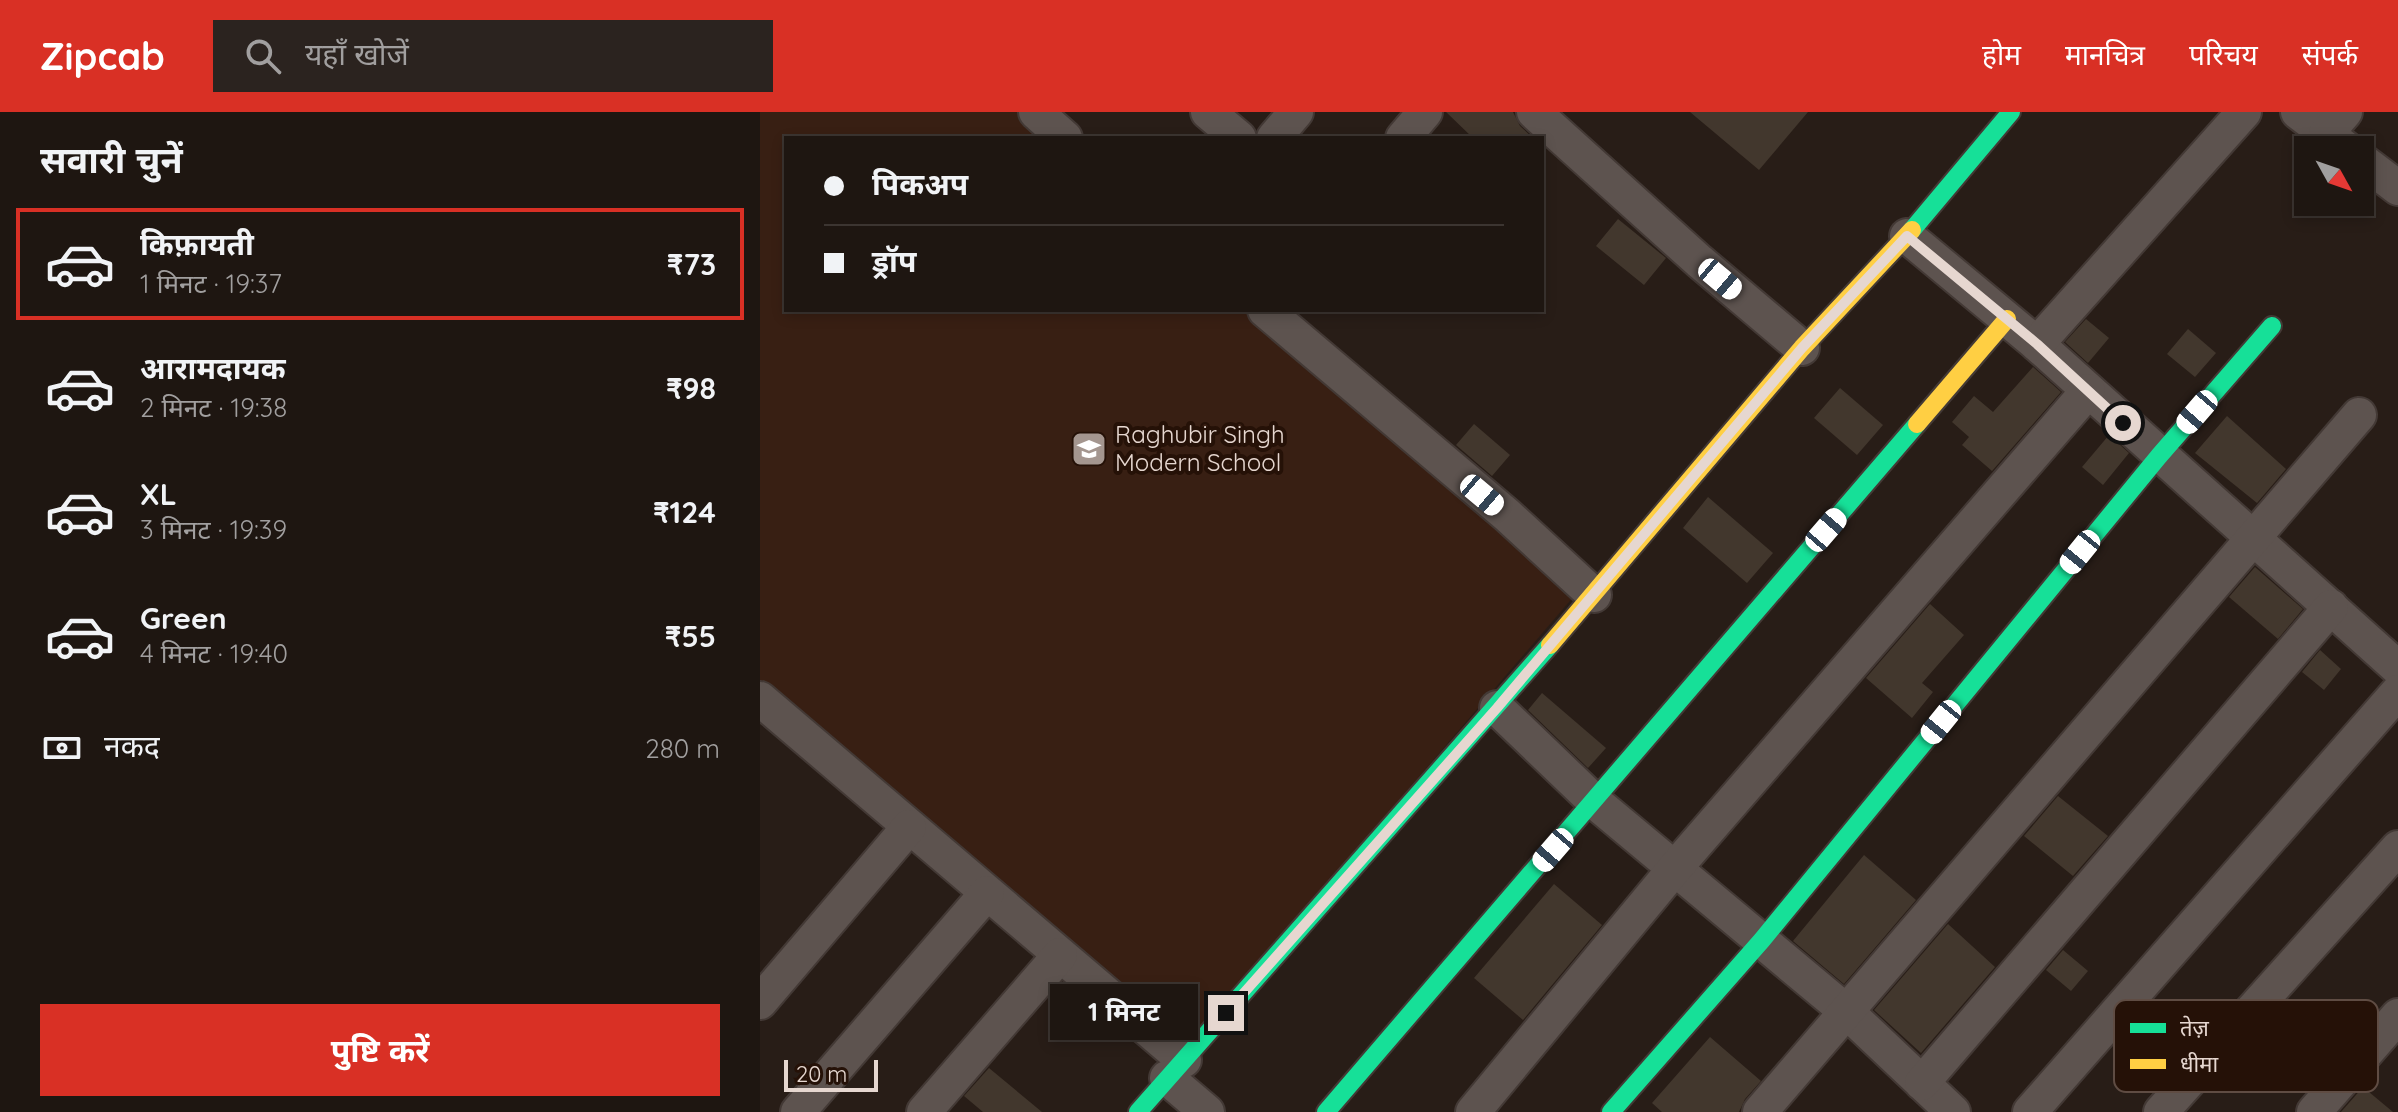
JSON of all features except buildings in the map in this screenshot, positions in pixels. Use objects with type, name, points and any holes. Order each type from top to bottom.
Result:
[{"type":"street","points":[[1036,112],[1063,136]]},
{"type":"street","points":[[1208,112],[1237,136]]},
{"type":"street","points":[[1276,136],[1296,112]]},
{"type":"street","points":[[1405,136],[1425,112]]},
{"type":"street","points":[[1534,112],[1699,261],[1802,348]]},
{"type":"street","points":[[1138,1112],[1497,708],[1802,348],[1907,236],[2011,112]]},
{"type":"street","points":[[2037,344],[2244,112]]},
{"type":"street","points":[[2298,112],[2340,132]]},
{"type":"street","points":[[2374,170],[2398,188]]},
{"type":"street","points":[[1907,236],[2037,344],[2398,668]]},
{"type":"street","points":[[1267,312],[1507,515],[1594,595]]},
{"type":"street","points":[[1326,1112],[2007,319]]},
{"type":"street","points":[[1611,1112],[1762,940],[2159,456],[2272,326]]},
{"type":"street","points":[[1473,1112],[1675,868],[2088,391]]},
{"type":"street","points":[[1760,1112],[2359,415]]},
{"type":"street","points":[[1922,1083],[2331,607]]},
{"type":"street","points":[[2128,1000],[2398,692]]},
{"type":"street","points":[[1497,708],[1595,802],[1847,1012],[1953,1112]]},
{"type":"street","points":[[766,717],[909,827],[1060,955],[1176,1069],[1207,1112]]},
{"type":"street","points":[[760,1002],[909,827]]},
{"type":"street","points":[[2262,1000],[2398,848]]},
{"type":"street","points":[[798,1112],[987,893]]},
{"type":"street","points":[[924,1112],[1060,955]]},
{"type":"street","points":[[2030,1112],[2114,1016]]},
{"type":"street","points":[[2378,1039],[2398,1016]]},
{"type":"street","points":[[2161,1112],[2179,1092]]},
{"type":"street","points":[[2314,1112],[2332,1092]]},
{"type":"shaded area","name":"Raghubir Singh Modern School","points":[[760,112],[1024,112],[1052,136],[784,136],[784,312],[1258,312],[1581,588],[1187,1047],[760,688]]},
{"type":"traffic: fast","points":[[1912,230],[2011,112]]},
{"type":"traffic: fast","points":[[1611,1112],[1762,940],[2159,456],[2272,326]]},
{"type":"traffic: fast","points":[[1326,1112],[1917,424]]},
{"type":"traffic: fast","points":[[1138,1112],[1550,645]]},
{"type":"traffic: slow","points":[[1550,645],[1802,348],[1912,230]]},
{"type":"traffic: slow","points":[[1917,424],[2007,319]]},
{"type":"place","name":"Raghubir Singh Modern School","points":[[1089,449]]},
{"type":"route","points":[[1226,1013],[1497,708],[1802,348],[1907,236],[2037,344],[2123,423]]}]
